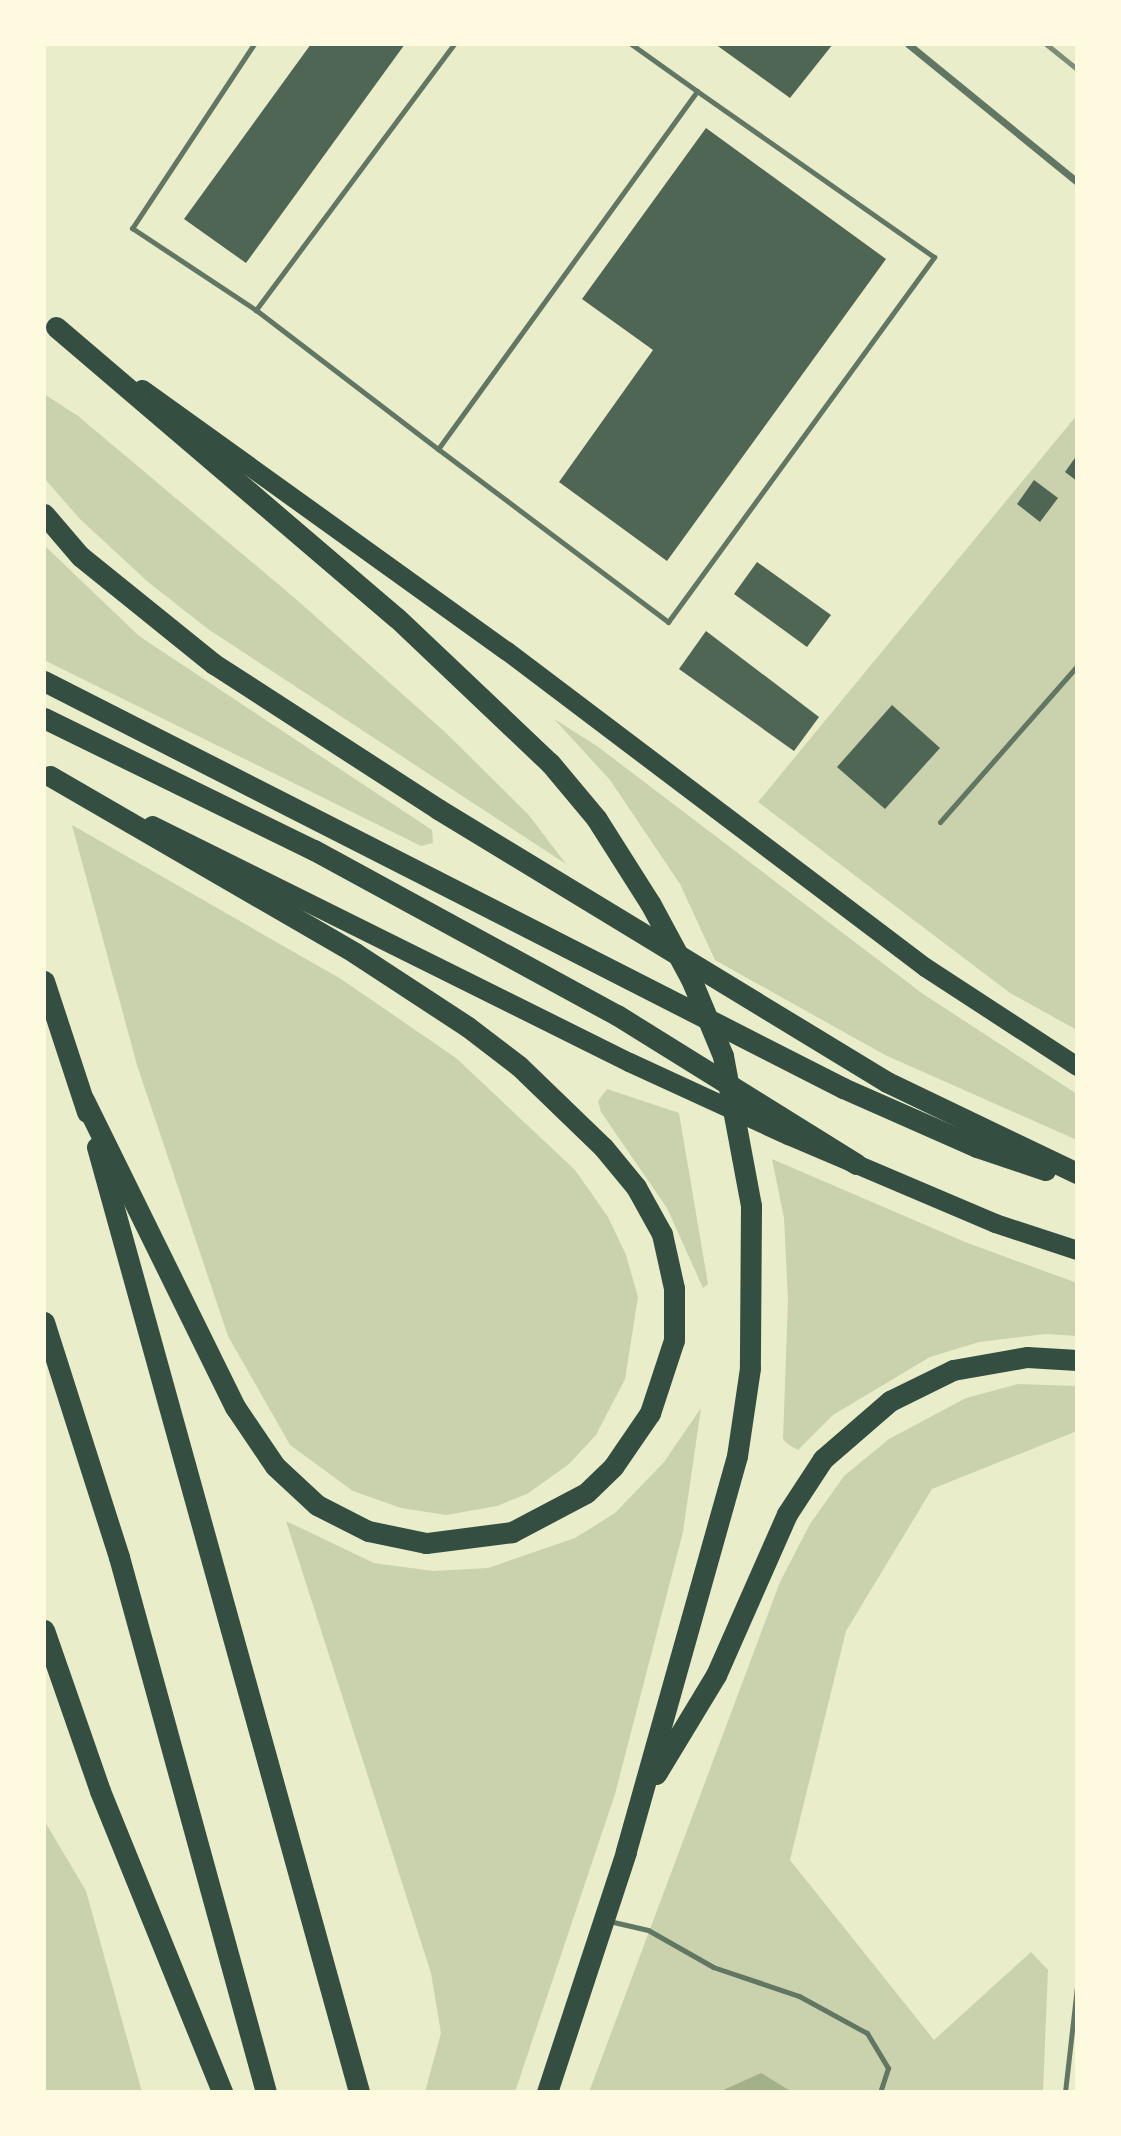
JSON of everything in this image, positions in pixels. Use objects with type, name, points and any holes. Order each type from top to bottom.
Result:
[{"type":"highway","points":[[50,324],[397,618],[550,763],[596,818],[650,903],[691,979],[723,1056],[751,1206],[750,1368],[737,1456],[640,1800],[547,2092]]},
{"type":"highway","points":[[50,324],[508,651],[925,967],[1077,1066]]},
{"type":"highway","points":[[44,514],[80,556],[214,664],[438,809],[887,1082],[1077,1173]]},
{"type":"highway","points":[[44,681],[843,1088],[977,1147],[1077,1180]]},
{"type":"highway","points":[[44,718],[314,850],[617,1015],[856,1164]]},
{"type":"highway","points":[[50,776],[629,1062],[995,1223],[1077,1250]]},
{"type":"highway","points":[[50,776],[355,953],[468,1027],[519,1066],[603,1147],[636,1187],[662,1234],[674,1288],[674,1340],[663,1381],[635,1439],[586,1493],[541,1520],[493,1536],[426,1543],[368,1531],[317,1505],[275,1466],[235,1407],[84,1100]]},
{"type":"highway","points":[[44,981],[84,1100],[359,2092]]},
{"type":"highway","points":[[44,1322],[119,1557],[265,2092]]},
{"type":"highway","points":[[640,1800],[716,1675],[787,1514],[823,1459],[890,1401],[953,1370],[1027,1357],[1077,1360]]},
{"type":"highway","points":[[44,1630],[100,1791],[222,2092]]},
{"type":"street","points":[[908,44],[1077,181]]},
{"type":"lane","points":[[254,44],[132,228],[256,310],[668,622],[934,257],[631,44]]},
{"type":"lane","points":[[256,310],[454,44]]},
{"type":"lane","points":[[438,449],[697,91]]},
{"type":"lane","points":[[940,822],[1077,666]]},
{"type":"lane","points":[[603,1919],[649,1930],[713,1967],[799,1996],[867,2034],[888,2068],[880,2092]]},
{"type":"lane","points":[[1065,2092],[1077,2031],[1077,1986]]},
{"type":"shaded area","points":[[44,394],[78,416],[297,600],[446,733],[528,814],[566,864],[208,629],[148,582],[80,519],[44,478]]},
{"type":"shaded area","points":[[1077,415],[1077,1030],[1010,993],[758,802]]},
{"type":"shaded area","points":[[44,545],[139,636],[432,830],[433,843],[421,846],[44,660]]},
{"type":"shaded area","points":[[554,719],[597,746],[923,994],[1077,1094],[1077,1140],[885,1055],[715,960],[680,884],[610,780]]},
{"type":"shaded area","points":[[72,825],[341,979],[456,1058],[575,1170],[608,1217],[626,1255],[638,1297],[625,1379],[596,1435],[569,1464],[527,1494],[497,1506],[446,1515],[401,1508],[353,1491],[290,1445],[228,1336],[137,1065]]},
{"type":"shaded area","points":[[607,1089],[679,1113],[708,1284],[703,1288],[667,1208],[601,1112],[598,1101]]},
{"type":"shaded area","points":[[772,1159],[965,1242],[1077,1283],[1077,1336],[1046,1334],[979,1342],[930,1357],[833,1415],[798,1450],[789,1445],[783,1439],[788,1300],[784,1218]]},
{"type":"shaded area","points":[[1018,1384],[1077,1386],[1077,1431],[932,1489],[846,1631],[790,1860],[934,2040],[1031,1952],[1048,1970],[1043,2092],[589,2092],[780,1582],[810,1524],[844,1476],[889,1439],[966,1398]]},
{"type":"shaded area","points":[[701,1408],[683,1532],[615,1794],[515,2092],[425,2092],[441,2033],[431,1973],[286,1521],[374,1563],[433,1571],[488,1568],[575,1538],[615,1513],[664,1462]]},
{"type":"shaded area","points":[[44,1820],[86,1891],[142,2092],[44,2092]]},
{"type":"shaded area","points":[[761,2073],[792,2092],[719,2092]]},
{"type":"building","points":[[311,44],[405,44],[246,263],[184,219]]},
{"type":"building","points":[[715,44],[833,44],[790,98]]},
{"type":"building","points":[[706,128],[886,259],[667,561],[559,482],[653,350],[582,299]]},
{"type":"building","points":[[1077,455],[1077,481],[1065,472]]},
{"type":"building","points":[[1034,480],[1058,498],[1040,522],[1017,504]]},
{"type":"building","points":[[757,562],[831,615],[807,647],[734,594]]},
{"type":"building","points":[[706,631],[819,717],[794,751],[679,669]]},
{"type":"building","points":[[892,705],[940,748],[885,809],[837,767]]},
{"type":"railway","points":[[1046,44],[1077,69]]}]
